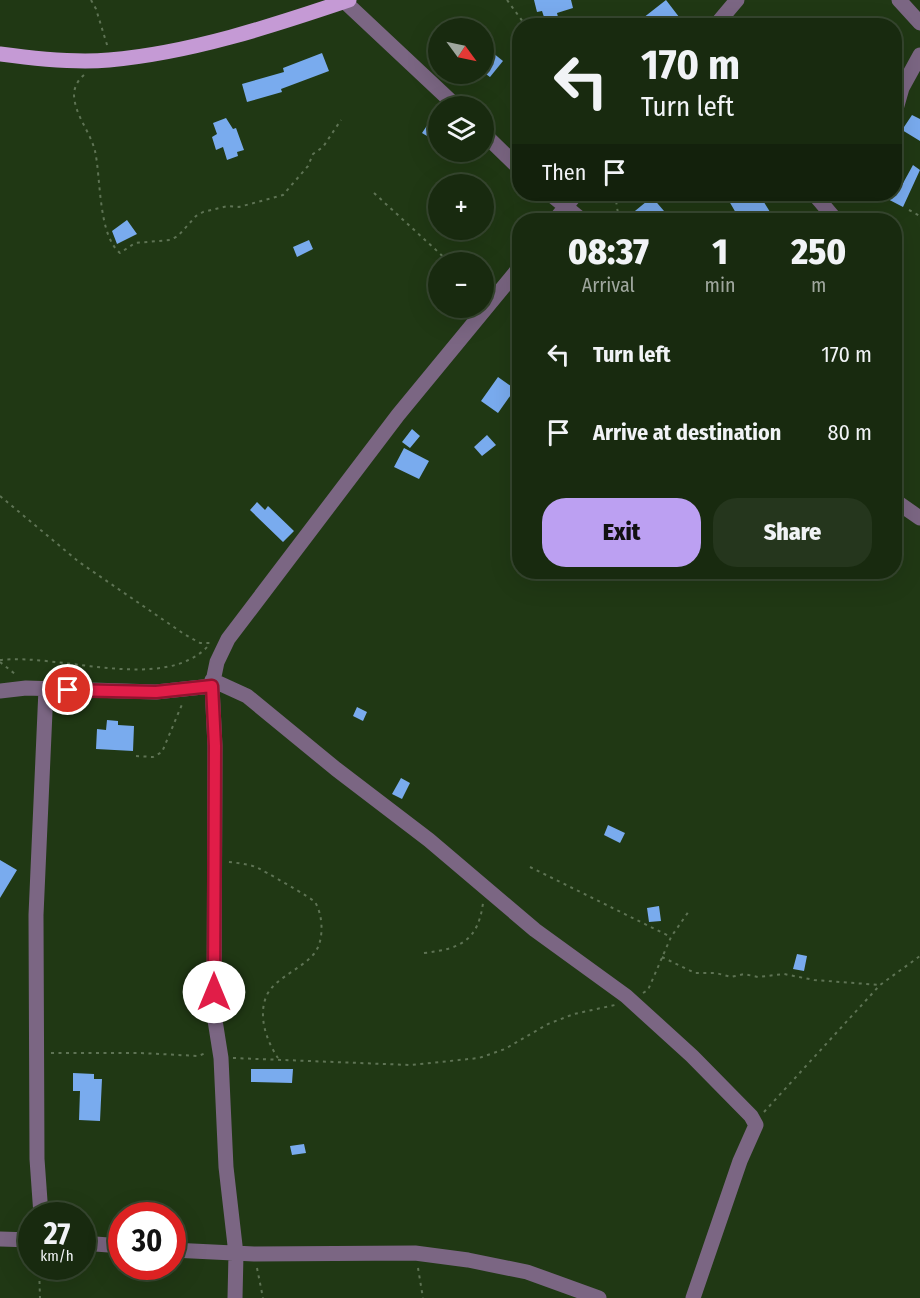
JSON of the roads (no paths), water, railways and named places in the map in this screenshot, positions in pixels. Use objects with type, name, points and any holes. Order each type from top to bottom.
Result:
[{"type":"main road","points":[[0,54],[38,59],[105,60],[188,48],[345,0]]},
{"type":"street","points":[[345,0],[446,96]]},
{"type":"street","points":[[722,18],[737,0]]},
{"type":"street","points":[[899,0],[920,23]]},
{"type":"street","points":[[902,91],[920,55]]},
{"type":"street","points":[[494,144],[512,161]]},
{"type":"street","points":[[559,201],[573,213]]},
{"type":"street","points":[[561,213],[571,201]]},
{"type":"street","points":[[820,201],[830,213]]},
{"type":"street","points":[[235,1298],[236,1254],[226,1167],[220,1054],[214,1014],[215,746],[212,683],[217,662],[228,639],[398,415],[512,277]]},
{"type":"street","points":[[902,506],[920,518]]},
{"type":"street","points":[[0,691],[46,689],[156,692],[192,690],[212,683],[248,696],[336,770],[480,882],[536,930],[629,998],[739,1103],[756,1125],[740,1161],[693,1298]]},
{"type":"street","points":[[40,1202],[37,1159],[36,915],[46,689]]},
{"type":"street","points":[[0,1239],[18,1240]]},
{"type":"street","points":[[186,1251],[236,1254],[415,1253],[468,1260],[527,1272],[599,1298]]}]
